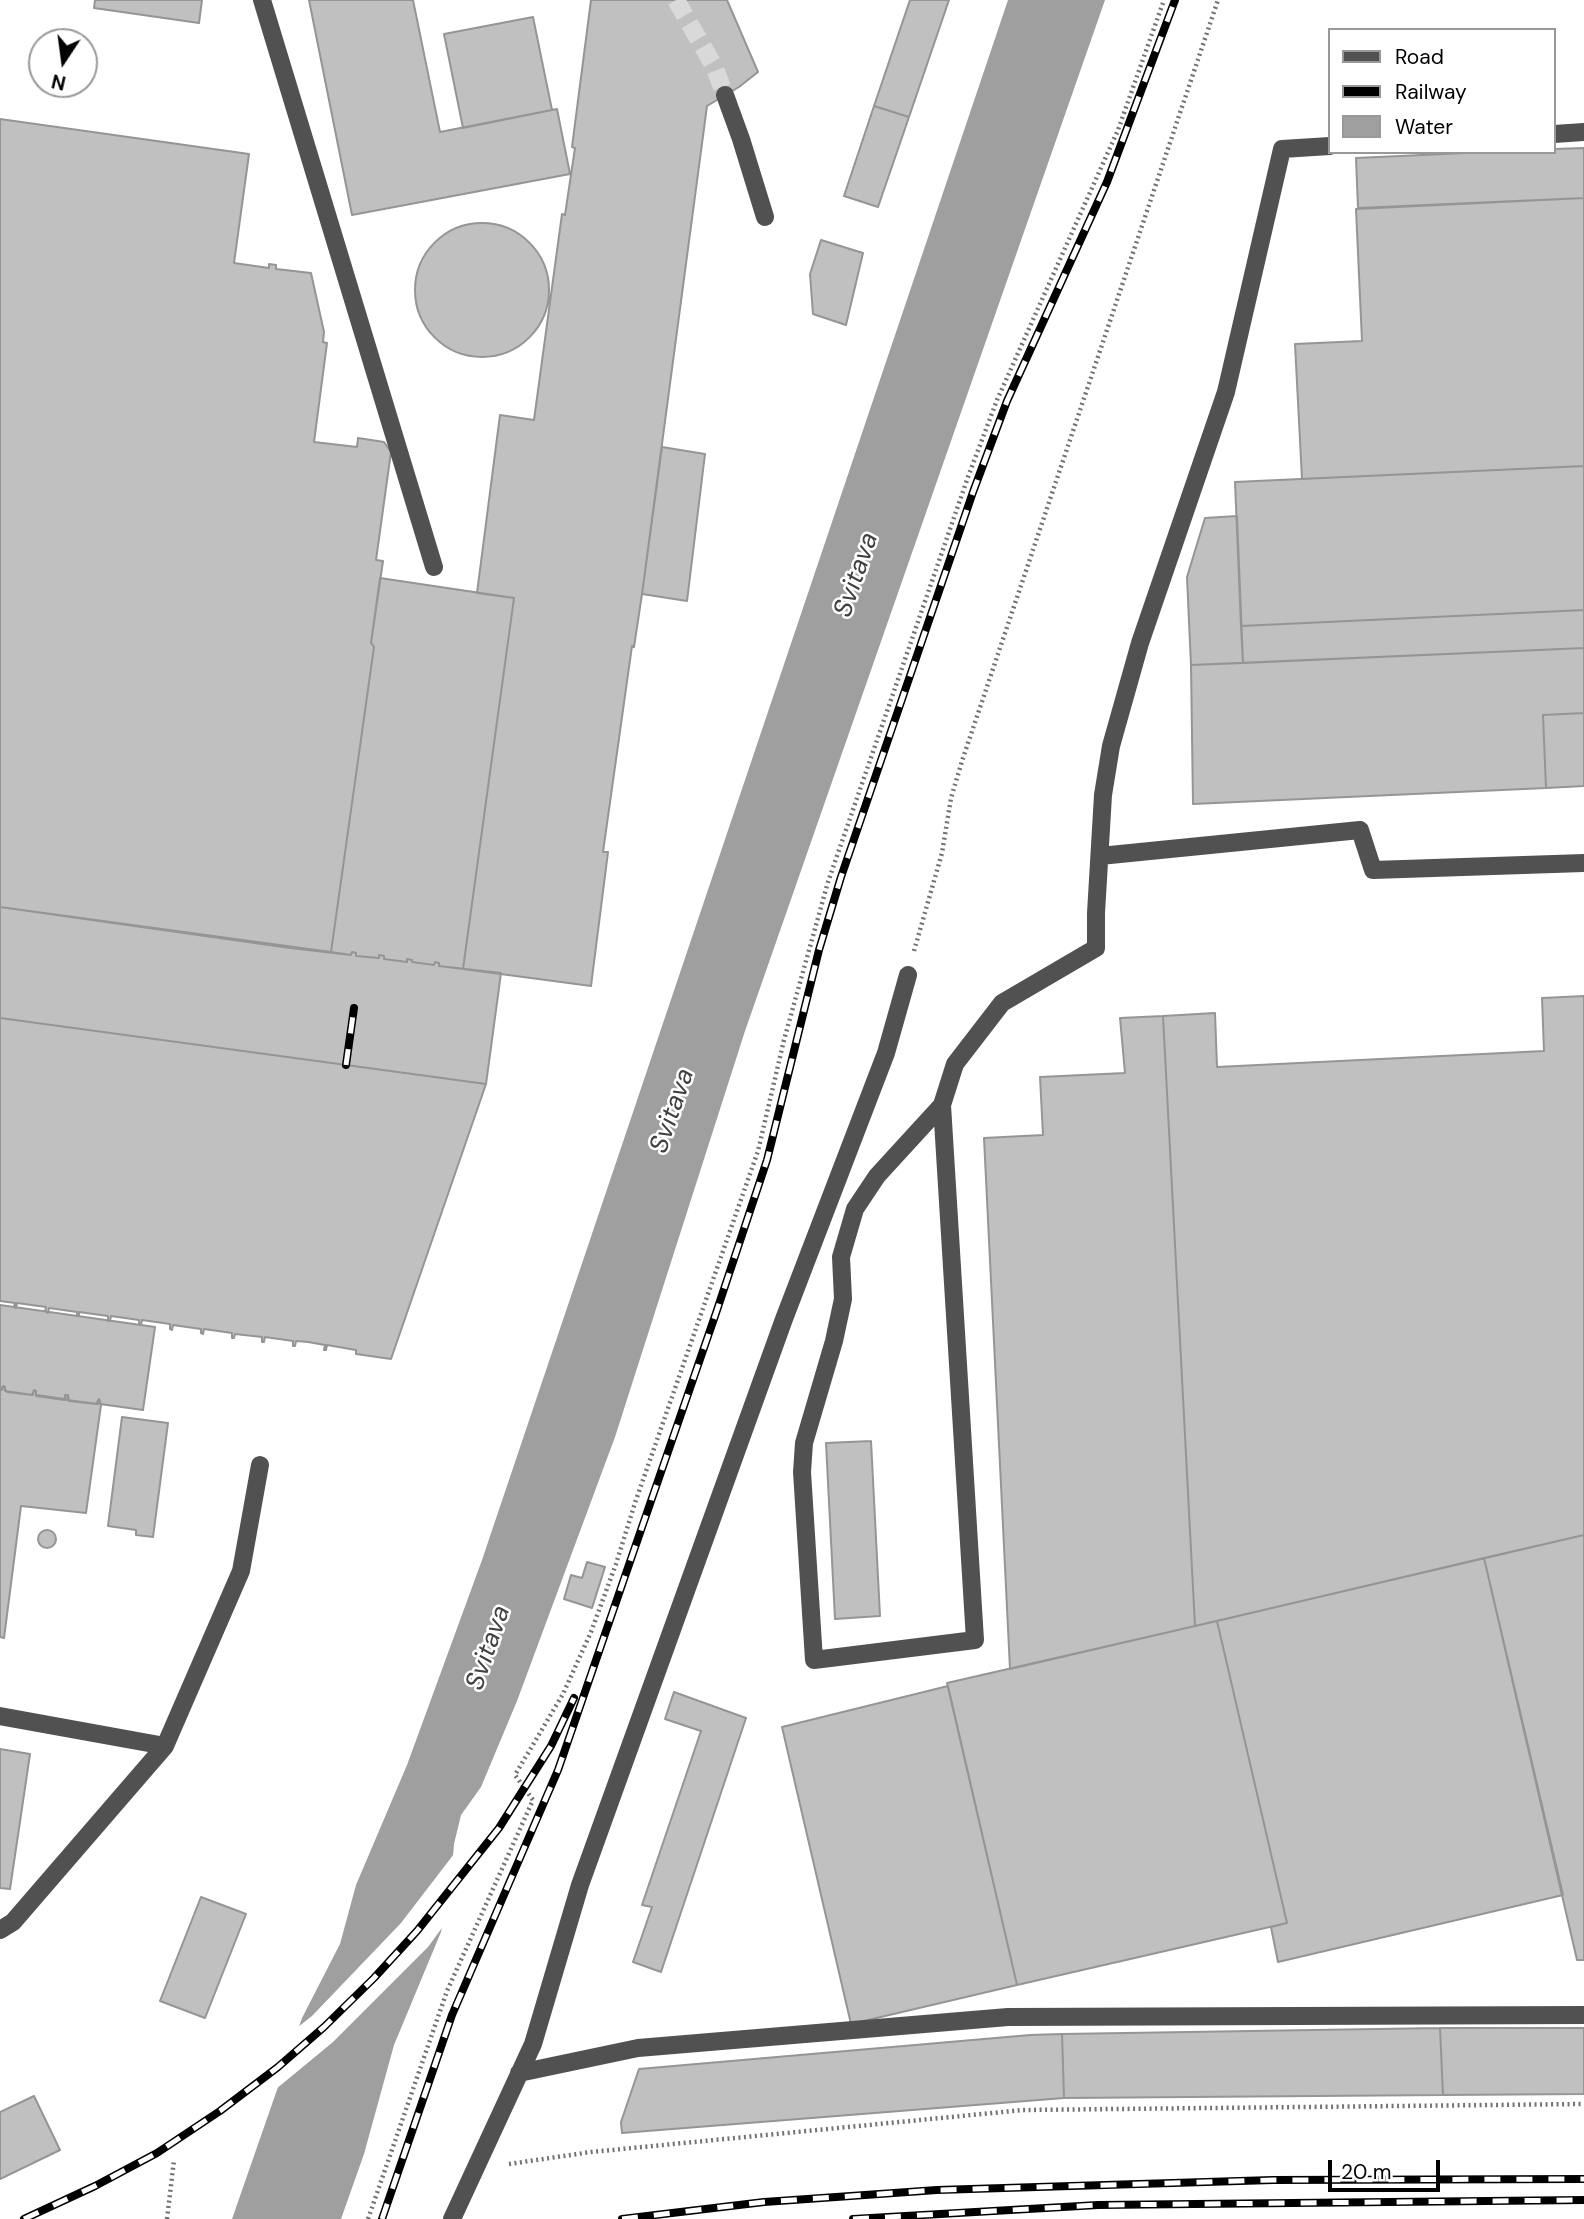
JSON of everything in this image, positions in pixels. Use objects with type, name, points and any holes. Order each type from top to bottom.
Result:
[{"type":"lane","points":[[262,0],[434,567]]},
{"type":"lane","points":[[725,95],[765,217]]},
{"type":"lane","points":[[1556,134],[1584,132]]},
{"type":"lane","points":[[942,1105],[877,1176],[855,1209],[841,1257],[842,1299],[834,1341],[804,1443],[802,1472],[814,1660],[975,1640],[942,1105],[955,1064],[1002,1003],[1096,947],[1103,795],[1111,746],[1140,643],[1226,392],[1282,149],[1328,146]]},
{"type":"lane","points":[[1100,856],[1360,830],[1373,870],[1584,863]]},
{"type":"lane","points":[[452,2219],[533,2044],[580,1885],[784,1319],[886,1053],[908,975]]},
{"type":"lane","points":[[0,1930],[13,1922],[165,1746],[241,1571],[260,1465]]},
{"type":"lane","points":[[0,1716],[165,1746]]},
{"type":"lane","points":[[519,2073],[638,2048],[1008,2017],[1584,2015]]},
{"type":"path","points":[[368,2219],[447,1991],[533,1800],[515,1776],[563,1695],[591,1632],[616,1564],[758,1151],[813,929],[968,477],[997,400],[1118,130],[1164,0]]},
{"type":"path","points":[[908,975],[942,853],[951,798],[963,758],[1219,0]]},
{"type":"path","points":[[473,2169],[591,2152],[1023,2110],[1584,2104]]},
{"type":"path","points":[[167,2219],[174,2160]]},
{"type":"water","name":"Svitava","points":[[1008,0],[1105,0],[745,1031],[615,1437],[517,1701],[481,1787],[461,1815],[441,1932],[394,2045],[364,2154],[341,2219],[232,2219],[302,2018],[340,1944],[356,1885],[407,1765],[482,1560]]},
{"type":"pier","points":[[457,1850],[455,1881],[447,1921],[428,1947],[333,2042],[270,2094],[293,2031],[312,2016],[401,1923]]},
{"type":"building","points":[[95,0],[202,0],[199,23],[94,8]]},
{"type":"building","points":[[309,0],[413,0],[440,132],[557,109],[570,174],[352,215]]},
{"type":"building","points":[[591,0],[727,0],[758,72],[707,106],[642,594],[634,647],[632,646],[603,852],[608,852],[591,986],[463,969],[514,598],[477,593],[500,415],[534,420],[562,214],[565,215],[575,148],[572,147]]},
{"type":"building","points":[[910,0],[949,0],[909,117],[874,106]]},
{"type":"building","points":[[533,17],[552,110],[463,128],[444,34]]},
{"type":"building","points":[[874,106],[909,117],[878,207],[844,196]]},
{"type":"building","points":[[0,119],[249,154],[234,263],[269,268],[269,264],[276,265],[276,269],[311,273],[324,332],[323,342],[327,343],[314,442],[357,447],[358,438],[384,442],[391,452],[376,560],[383,561],[371,643],[374,647],[331,952],[0,907]]},
{"type":"building","points":[[1584,148],[1584,198],[1358,208],[1356,158],[1444,154],[1556,154],[1556,149]]},
{"type":"building","points":[[1584,198],[1584,466],[1302,479],[1295,344],[1362,341],[1356,209]]},
{"type":"building","points":[[482,223],[508,228],[530,242],[544,264],[549,290],[544,316],[530,338],[508,352],[482,357],[456,352],[434,338],[420,316],[415,290],[420,264],[434,242],[456,228]]},
{"type":"building","points":[[821,240],[863,253],[846,325],[813,314],[810,274]]},
{"type":"building","points":[[662,447],[705,454],[687,601],[642,594]]},
{"type":"building","points":[[1584,466],[1584,610],[1241,626],[1235,482]]},
{"type":"building","points":[[1237,516],[1243,663],[1191,665],[1187,577],[1205,518]]},
{"type":"building","points":[[380,578],[514,598],[463,969],[439,966],[439,963],[435,962],[434,965],[407,959],[407,962],[384,959],[384,956],[379,955],[379,958],[356,956],[356,953],[352,952],[351,955],[331,952],[374,647],[371,643]]},
{"type":"building","points":[[1584,610],[1584,648],[1243,663],[1241,626]]},
{"type":"building","points":[[1584,648],[1584,713],[1543,715],[1546,788],[1193,804],[1191,665]]},
{"type":"building","points":[[1584,713],[1584,786],[1546,788],[1543,715]]},
{"type":"building","points":[[0,907],[290,948],[351,955],[352,952],[356,953],[356,956],[379,958],[379,955],[384,956],[384,959],[407,962],[407,959],[434,965],[435,962],[439,963],[439,966],[501,973],[486,1084],[0,1018]]},
{"type":"building","points":[[1584,996],[1584,1535],[1195,1626],[1163,1016],[1215,1013],[1217,1067],[1544,1051],[1542,998]]},
{"type":"building","points":[[1163,1016],[1195,1626],[1010,1669],[984,1138],[1043,1135],[1040,1077],[1125,1073],[1120,1018]]},
{"type":"building","points":[[0,1018],[486,1084],[391,1359],[356,1354],[356,1350],[327,1345],[324,1350],[325,1345],[308,1342],[296,1341],[293,1346],[293,1341],[265,1337],[262,1342],[262,1337],[235,1334],[232,1338],[232,1333],[204,1329],[203,1334],[201,1329],[173,1325],[172,1330],[170,1324],[142,1320],[139,1325],[139,1320],[111,1316],[108,1321],[108,1316],[79,1312],[77,1316],[77,1312],[49,1308],[48,1313],[45,1311],[46,1307],[17,1303],[16,1308],[15,1303],[0,1301]]},
{"type":"building","points":[[0,1305],[155,1327],[143,1410],[100,1404],[99,1399],[98,1404],[67,1400],[68,1395],[65,1395],[65,1399],[36,1395],[34,1390],[33,1395],[5,1391],[3,1386],[0,1390]]},
{"type":"building","points":[[3,1386],[7,1392],[32,1395],[34,1390],[36,1396],[65,1400],[65,1395],[68,1395],[69,1401],[96,1404],[99,1399],[101,1405],[86,1513],[21,1506],[4,1638],[0,1637],[0,1391]]},
{"type":"building","points":[[122,1417],[168,1423],[153,1537],[136,1535],[136,1530],[108,1526]]},
{"type":"building","points":[[871,1441],[880,1616],[835,1619],[826,1443]]},
{"type":"building","points":[[47,1530],[53,1533],[56,1539],[53,1545],[47,1548],[41,1545],[38,1539],[41,1533]]},
{"type":"building","points":[[1584,1535],[1584,1960],[1577,1960],[1484,1558]]},
{"type":"building","points":[[1484,1558],[1563,1895],[1278,1962],[1271,1927],[1287,1923],[1217,1621]]},
{"type":"building","points":[[587,1562],[605,1567],[592,1608],[564,1599],[571,1575],[582,1578]]},
{"type":"building","points":[[1217,1621],[1287,1923],[1017,1985],[947,1683]]},
{"type":"building","points":[[948,1686],[1017,1985],[851,2024],[782,1727]]},
{"type":"building","points":[[674,1692],[746,1718],[661,1972],[633,1962],[652,1907],[642,1905],[701,1731],[665,1719]]},
{"type":"building","points":[[0,1749],[30,1754],[10,1889],[0,1888]]},
{"type":"building","points":[[201,1897],[246,1914],[205,2018],[160,2001]]},
{"type":"building","points":[[1440,2028],[1443,2095],[1064,2098],[1062,2034]]},
{"type":"building","points":[[1440,2028],[1584,2028],[1584,2094],[1443,2095]]},
{"type":"building","points":[[1062,2034],[1064,2098],[622,2133],[621,2122],[639,2069]]},
{"type":"building","points":[[34,2096],[60,2150],[0,2179],[0,2112]]},
{"type":"tunnel","points":[[676,0],[714,66],[725,95]]},
{"type":"railway","points":[[382,2219],[452,2015],[558,1770],[716,1313],[767,1160],[819,950],[841,877],[973,492],[1007,401],[1107,182],[1175,0]]},
{"type":"railway","points":[[346,1065],[354,1008]]},
{"type":"railway","points":[[24,2219],[157,2153],[220,2111],[278,2067],[324,2027],[417,1931],[499,1828],[551,1746],[574,1698]]},
{"type":"railway","points":[[622,2219],[764,2202],[937,2190],[1273,2180],[1584,2179]]},
{"type":"railway","points":[[853,2219],[1098,2205],[1584,2200]]}]
